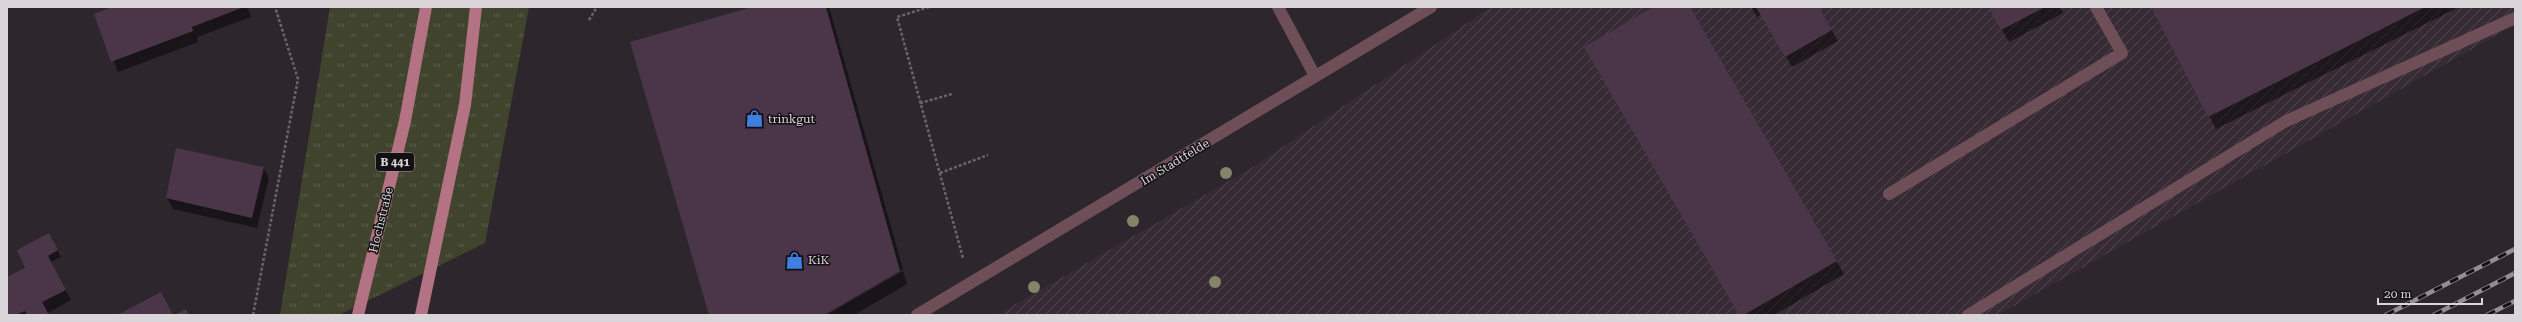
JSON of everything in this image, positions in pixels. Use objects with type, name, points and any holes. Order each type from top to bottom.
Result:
[{"type":"main road","name":"Hochstraße","points":[[358,315],[405,121],[426,7]]},
{"type":"main road","points":[[421,315],[465,105],[476,7]]},
{"type":"street","points":[[1278,7],[1315,76]]},
{"type":"street","name":"Im Stadtfelde","points":[[917,315],[1431,7]]},
{"type":"street","points":[[1889,194],[2122,53],[2096,7]]},
{"type":"street","points":[[1968,315],[2286,121],[2515,18]]},
{"type":"path","points":[[252,315],[298,79],[275,7]]},
{"type":"path","points":[[589,20],[597,7]]},
{"type":"path","points":[[929,7],[897,17],[970,284]]},
{"type":"path","points":[[920,103],[952,94]]},
{"type":"path","points":[[940,173],[988,155]]},
{"type":"shaded area","points":[[1491,7],[2515,7],[2515,25],[1998,315],[997,315],[1253,167]]},
{"type":"green space","points":[[330,7],[529,7],[485,243],[339,315],[280,315]]},
{"type":"building","points":[[112,7],[244,7],[192,27],[193,31],[111,62],[94,14]]},
{"type":"building","name":"trinkgut","points":[[752,7],[826,7],[900,271],[824,315],[709,315],[630,42]]},
{"type":"building","points":[[1653,7],[1690,7],[1837,261],[1744,315],[1739,315],[1584,47]]},
{"type":"building","points":[[1756,7],[1819,7],[1832,30],[1785,57]]},
{"type":"building","points":[[1988,7],[2045,7],[2001,30]]},
{"type":"building","points":[[2151,7],[2425,7],[2208,117]]},
{"type":"building","points":[[176,148],[264,167],[252,218],[166,198]]},
{"type":"building","points":[[49,233],[58,250],[48,256],[66,290],[42,302],[49,315],[27,315],[25,311],[16,315],[7,315],[7,277],[25,268],[17,250]]},
{"type":"building","points":[[161,292],[173,315],[117,315]]},
{"type":"building","points":[[186,309],[189,315],[174,315]]},
{"type":"railway","points":[[2386,315],[2515,249]]},
{"type":"railway","points":[[2434,315],[2515,273]]},
{"type":"railway","points":[[2487,315],[2515,301]]},
{"type":"place","name":"trinkgut","points":[[755,119]]},
{"type":"place","name":"KiK","points":[[795,260]]}]
